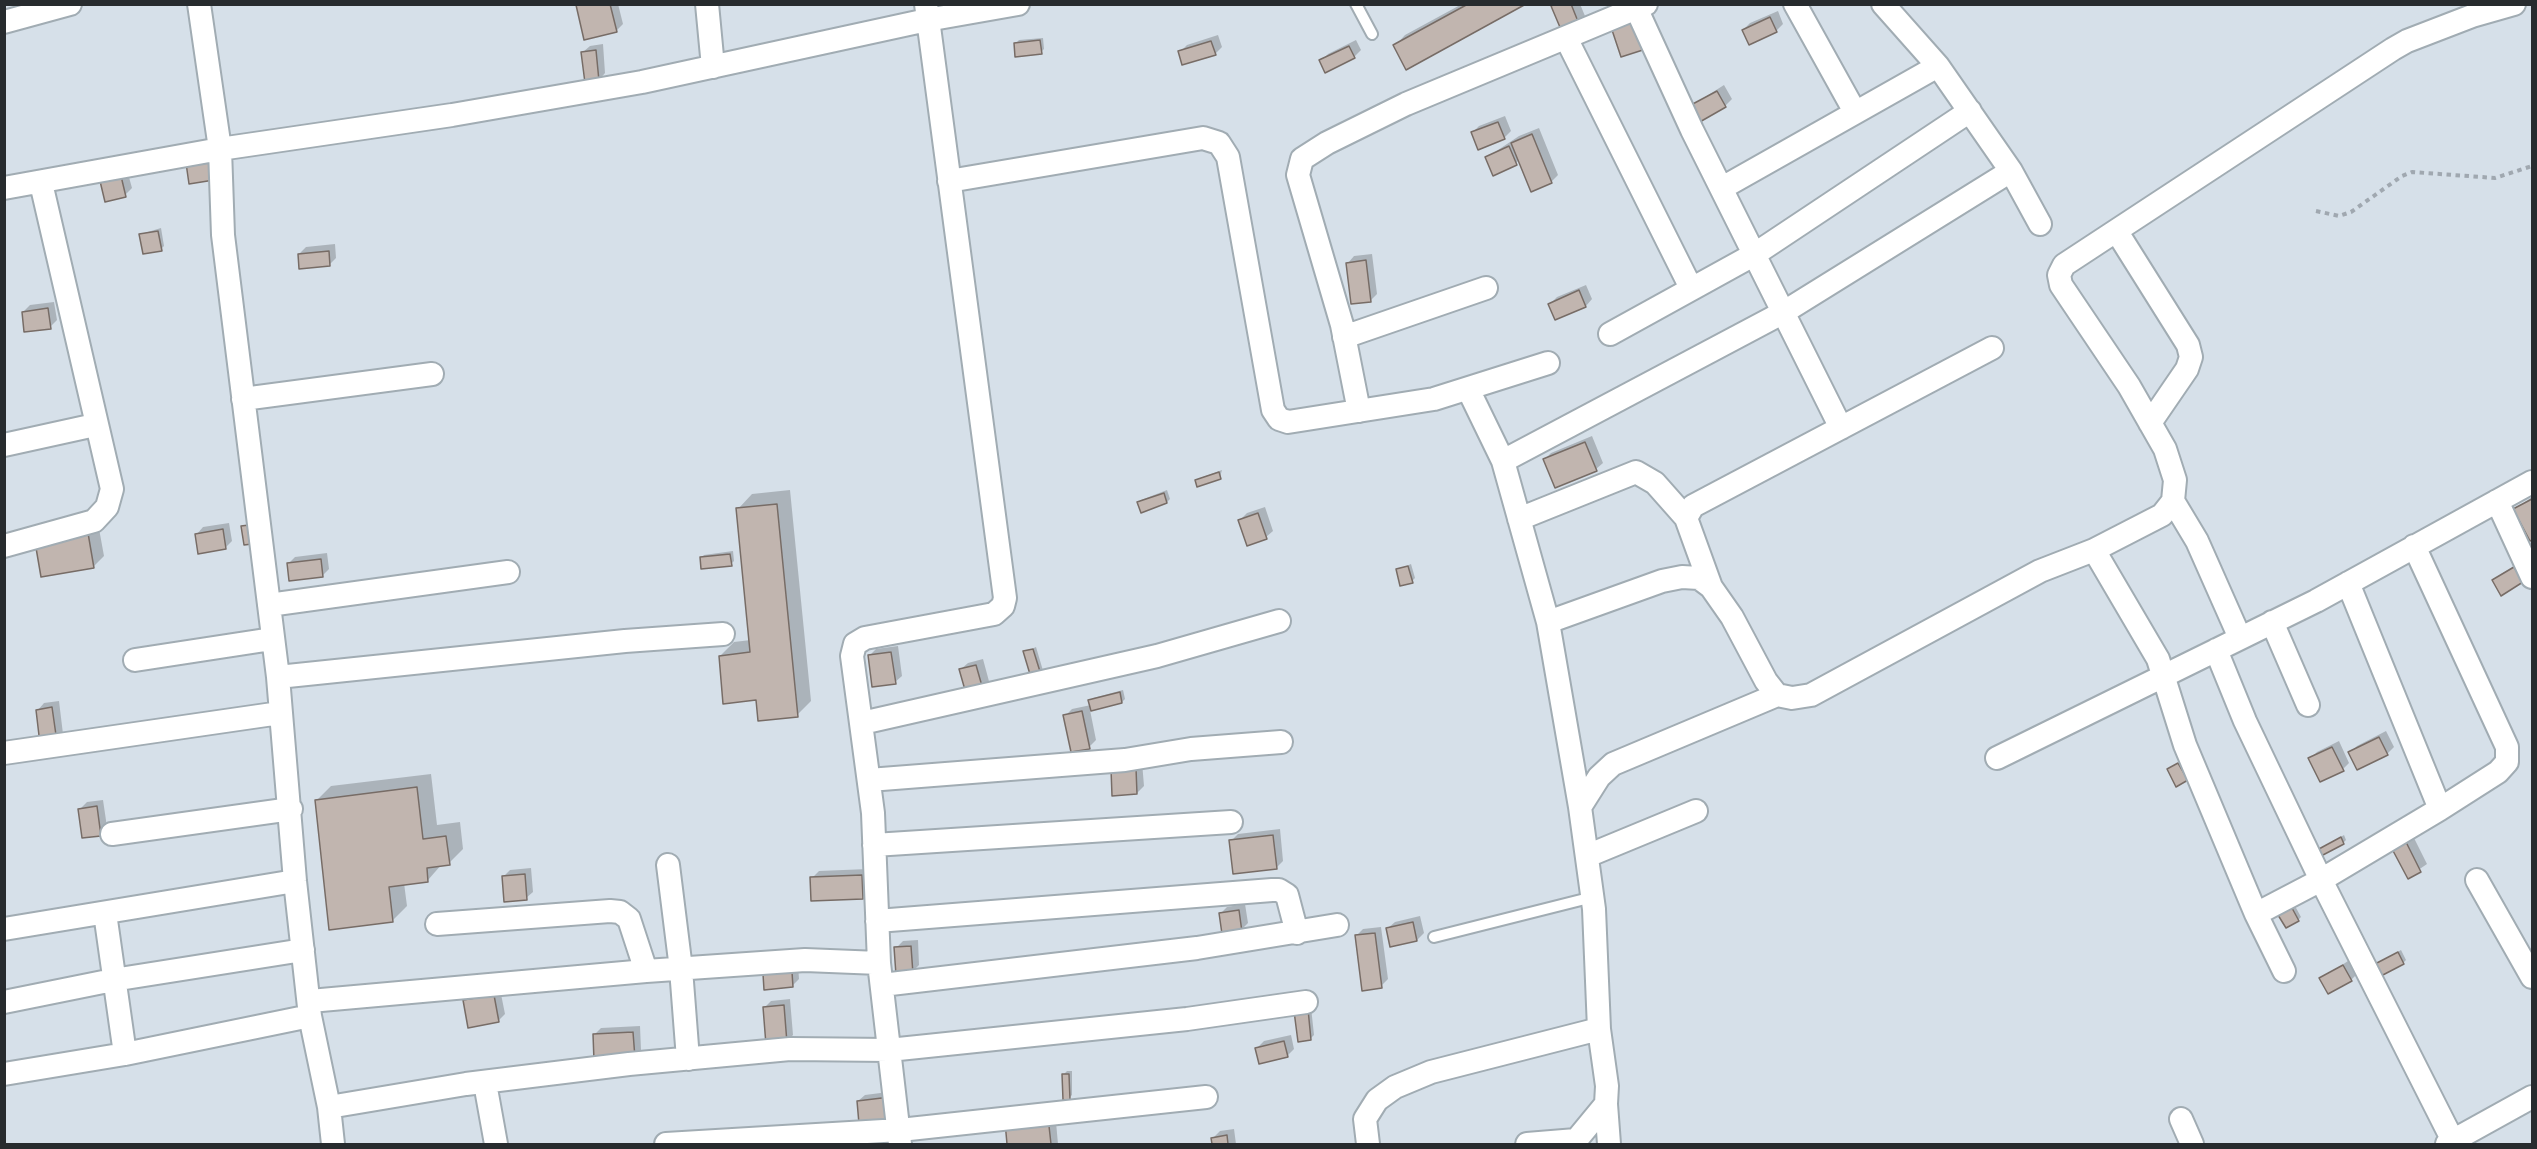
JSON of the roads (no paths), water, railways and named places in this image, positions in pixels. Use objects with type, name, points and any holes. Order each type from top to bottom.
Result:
[{"type":"street","points":[[4,22],[70,4]]},
{"type":"street","points":[[199,4],[220,149],[223,235],[278,677],[303,950],[310,1008],[329,1107],[333,1144]]},
{"type":"street","points":[[707,4],[713,68]]},
{"type":"street","points":[[4,188],[220,149],[452,115],[713,68],[927,12],[1018,4]]},
{"type":"street","points":[[1795,4],[1854,112]]},
{"type":"street","points":[[1883,4],[1938,66],[2011,171],[2040,224]]},
{"type":"street","points":[[1580,807],[1599,777],[1613,764],[1777,695],[1792,698],[1811,695],[2040,571],[2094,550],[2162,515],[2173,501],[2175,480],[2168,460],[2128,386],[2061,285],[2059,274],[2064,266],[2393,49],[2407,41],[2472,16],[2514,4]]},
{"type":"street","points":[[1359,411],[1344,337],[1298,174],[1302,159],[1327,143],[1406,104],[1641,7],[1722,188],[1841,428]]},
{"type":"street","points":[[900,1137],[880,974],[869,780],[852,656],[855,644],[864,638],[994,614],[1003,606],[1005,598],[927,12]]},
{"type":"street","points":[[1566,38],[1691,288]]},
{"type":"street","points":[[1722,188],[1938,66]]},
{"type":"street","points":[[1610,334],[1755,254],[1970,111]]},
{"type":"street","points":[[948,181],[1203,138],[1219,143],[1228,157],[1273,410],[1279,419],[1288,422],[1434,399],[1468,391],[1548,363]]},
{"type":"street","points":[[1503,461],[1784,312],[2011,171]]},
{"type":"street","points":[[4,546],[94,521],[107,507],[112,489],[95,424],[41,183]]},
{"type":"street","points":[[2117,232],[2188,345],[2191,357],[2187,369],[2150,423]]},
{"type":"street","points":[[1344,337],[1486,288]]},
{"type":"street","points":[[1686,518],[1693,506],[1700,501],[1992,348]]},
{"type":"street","points":[[243,399],[432,374]]},
{"type":"street","points":[[1468,391],[1503,461],[1548,622],[1593,897],[1599,1029],[1607,1086],[1609,1144]]},
{"type":"street","points":[[4,445],[95,424]]},
{"type":"street","points":[[1519,519],[1636,472],[1655,483],[1686,518],[1711,587],[1777,695]]},
{"type":"street","points":[[1997,758],[2348,583],[2532,482]]},
{"type":"street","points":[[2173,501],[2197,542],[2240,638]]},
{"type":"street","points":[[2497,501],[2532,577]]},
{"type":"street","points":[[2256,914],[2321,880],[2440,809],[2498,772],[2507,762],[2507,747],[2414,546]]},
{"type":"street","points":[[2094,550],[2158,659],[2185,745],[2256,914],[2284,971]]},
{"type":"street","points":[[269,605],[508,572]]},
{"type":"street","points":[[1548,622],[1662,581],[1682,577],[1699,578],[1711,587]]},
{"type":"street","points":[[2348,583],[2440,809]]},
{"type":"street","points":[[862,723],[1157,656],[1279,621]]},
{"type":"street","points":[[2272,622],[2308,705]]},
{"type":"street","points":[[278,677],[625,641],[723,634]]},
{"type":"street","points":[[135,660],[272,639]]},
{"type":"street","points":[[2216,650],[2245,721],[2450,1143],[2532,1098]]},
{"type":"street","points":[[4,753],[280,713]]},
{"type":"street","points":[[869,780],[1125,760],[1191,749],[1281,742]]},
{"type":"street","points":[[112,834],[291,809]]},
{"type":"street","points":[[1587,856],[1695,811]]},
{"type":"street","points":[[874,844],[1232,822]]},
{"type":"street","points":[[668,866],[681,969],[688,1059]]},
{"type":"street","points":[[2477,880],[2532,977]]},
{"type":"street","points":[[4,928],[295,881]]},
{"type":"street","points":[[877,921],[1279,890],[1287,895],[1297,933]]},
{"type":"street","points":[[437,924],[620,912],[629,919],[646,971]]},
{"type":"street","points":[[105,913],[125,1054]]},
{"type":"street","points":[[4,1074],[125,1054],[310,1008],[646,971],[805,960],[880,974],[1297,933],[1337,925]]},
{"type":"street","points":[[4,1002],[113,980],[303,950]]},
{"type":"street","points":[[329,1107],[466,1084],[688,1059],[790,1049],[889,1050],[1187,1019],[1306,1002]]},
{"type":"street","points":[[1368,1144],[1365,1119],[1377,1100],[1395,1088],[1431,1072],[1599,1029]]},
{"type":"street","points":[[485,1083],[496,1144]]},
{"type":"street","points":[[666,1144],[900,1137],[1206,1096]]},
{"type":"street","points":[[1527,1144],[1574,1142],[1598,1117],[1606,1104]]},
{"type":"street","points":[[2181,1119],[2192,1144]]},
{"type":"lane","points":[[1356,4],[1372,34]]},
{"type":"lane","points":[[1434,937],[1593,897]]}]
